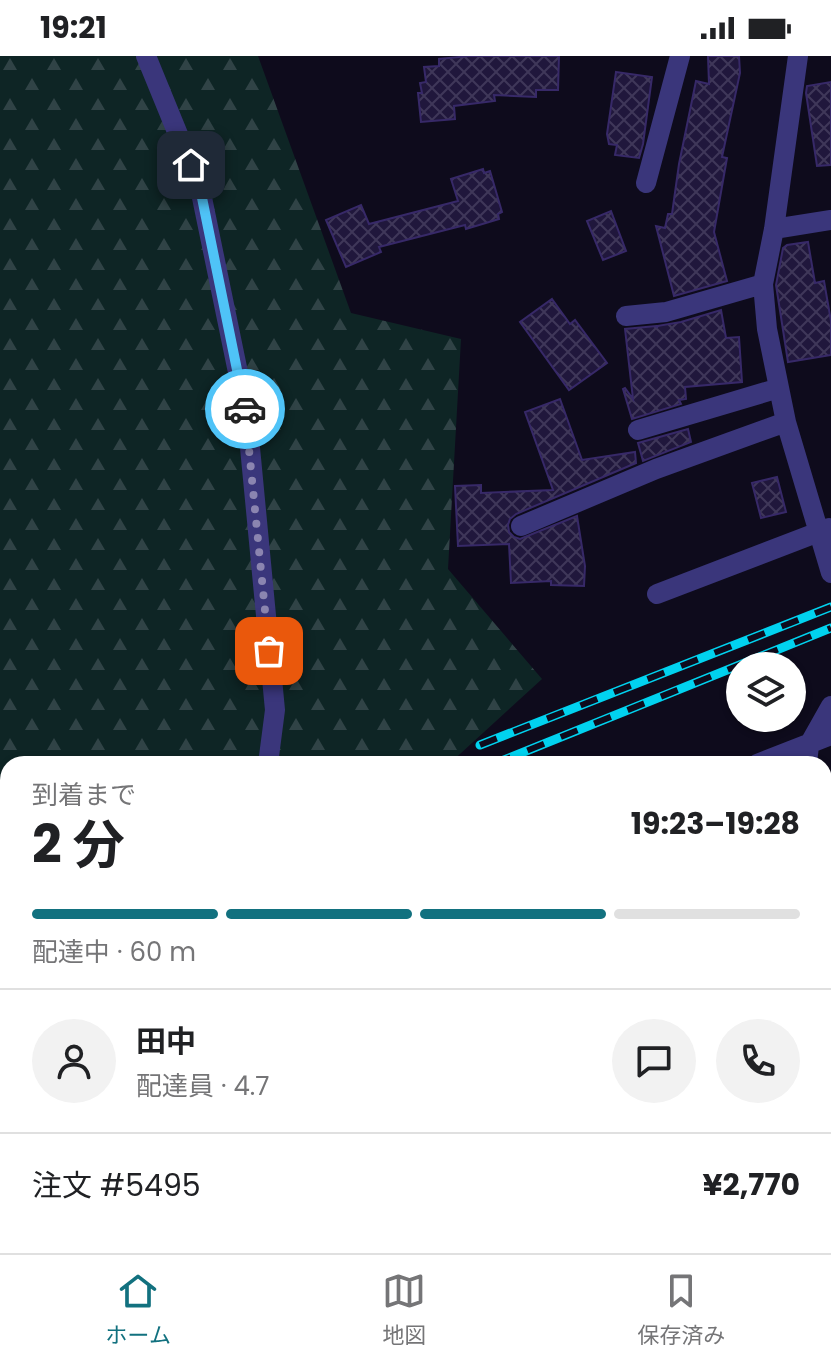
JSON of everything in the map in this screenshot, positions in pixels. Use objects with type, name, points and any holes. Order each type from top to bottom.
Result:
[{"type":"street","points":[[146,56],[200,188],[247,416],[275,710],[269,756]]},
{"type":"street","points":[[646,183],[678,56]]},
{"type":"street","points":[[798,56],[774,229],[763,284],[767,329],[786,422],[825,530],[831,573]]},
{"type":"street","points":[[774,229],[831,220]]},
{"type":"street","points":[[626,316],[666,312],[763,284]]},
{"type":"street","points":[[638,430],[779,388]]},
{"type":"street","points":[[521,526],[656,469],[786,422]]},
{"type":"street","points":[[657,594],[825,530]]},
{"type":"street","points":[[808,754],[831,706]]},
{"type":"street","points":[[808,754],[831,735]]},
{"type":"green space","points":[[0,56],[258,56],[351,313],[461,339],[448,569],[542,679],[458,756],[0,756]]},
{"type":"building","points":[[559,56],[558,90],[536,90],[536,97],[494,95],[495,101],[454,106],[455,119],[421,122],[418,93],[422,93],[420,83],[426,82],[424,67],[439,66],[439,59]]},
{"type":"building","points":[[708,56],[739,56],[740,73],[722,157],[727,158],[714,232],[727,281],[674,296],[656,226],[665,228],[668,214],[672,214],[696,81],[709,84]]},
{"type":"building","points":[[616,72],[652,77],[639,158],[615,155],[617,145],[609,144],[607,134]]},
{"type":"building","points":[[831,82],[831,165],[817,166],[807,86]]},
{"type":"building","points":[[483,169],[484,173],[490,171],[502,212],[498,214],[499,219],[379,247],[381,252],[346,267],[326,220],[361,205],[369,224],[458,201],[451,179]]},
{"type":"building","points":[[611,211],[626,251],[603,260],[587,221]]},
{"type":"building","points":[[808,242],[815,283],[824,281],[831,321],[831,355],[788,362],[776,285],[783,248]]},
{"type":"building","points":[[552,299],[570,324],[575,320],[607,363],[569,390],[520,322]]},
{"type":"building","points":[[721,310],[726,338],[739,337],[742,382],[685,387],[686,399],[679,400],[681,404],[632,419],[623,389],[633,399],[625,329],[657,328]]},
{"type":"building","points":[[560,399],[582,460],[635,452],[636,463],[510,519],[509,532],[520,539],[577,516],[585,566],[584,586],[551,585],[551,581],[511,583],[509,544],[458,546],[455,486],[481,485],[481,493],[553,490],[525,412]]},
{"type":"building","points":[[688,429],[691,442],[643,461],[638,443]]},
{"type":"building","points":[[777,477],[786,512],[761,518],[752,483]]},
{"type":"railway","points":[[480,745],[831,607]]},
{"type":"railway","points":[[514,756],[831,628]]},
{"type":"way so far","points":[[245,409],[269,651]]},
{"type":"route","points":[[191,165],[200,188],[245,409]]}]
